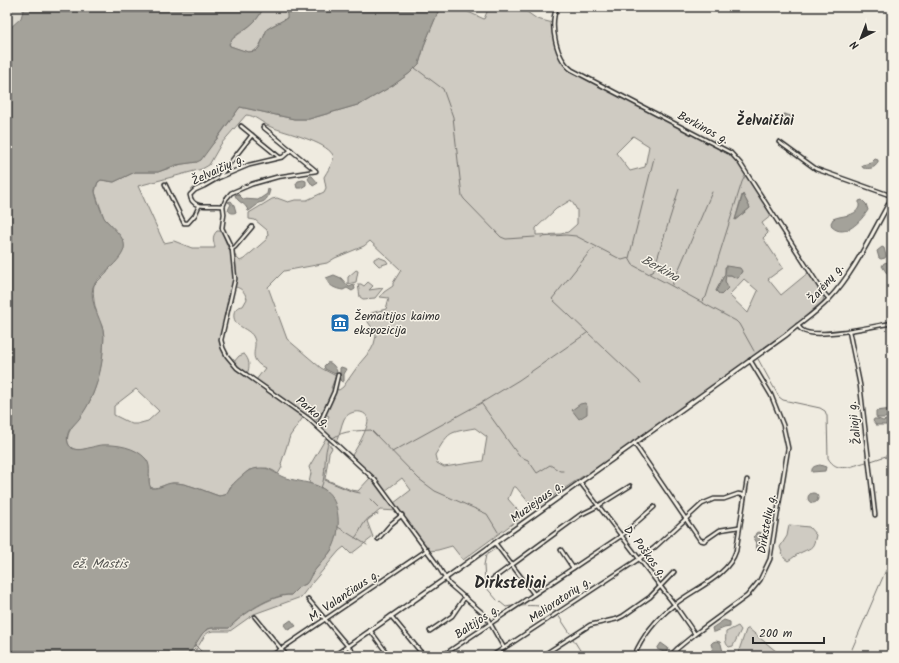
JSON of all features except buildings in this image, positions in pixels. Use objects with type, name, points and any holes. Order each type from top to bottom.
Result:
[{"type":"main road","name":"Žarėnų g.","points":[[750,360],[814,313],[829,299],[851,269],[892,197]]},
{"type":"main road","name":"Muziejaus g.","points":[[334,656],[495,544],[750,360]]},
{"type":"street","name":"Berkinos g.","points":[[557,7],[554,22],[556,42],[565,64],[572,70],[723,148],[736,157],[829,299]]},
{"type":"street","points":[[241,126],[279,157]]},
{"type":"street","points":[[223,206],[231,193],[252,184],[277,177],[316,170],[263,127]]},
{"type":"street","points":[[218,178],[252,135]]},
{"type":"street","points":[[779,142],[816,169],[892,197]]},
{"type":"street","name":"Želvaičių g.","points":[[223,206],[199,206],[192,201],[190,194],[218,178],[249,165],[283,157],[291,150]]},
{"type":"street","points":[[164,184],[184,223],[188,223],[193,218],[199,206]]},
{"type":"street","name":"Parko g.","points":[[223,206],[224,214],[222,228],[232,249],[235,279],[221,340],[227,356],[237,368],[290,405],[318,427],[375,480],[427,550],[449,584],[482,612],[491,624],[504,648]]},
{"type":"street","points":[[232,249],[252,227]]},
{"type":"street","points":[[798,325],[802,330],[812,333],[849,331],[892,323]]},
{"type":"street","name":"Žalioji g.","points":[[849,331],[860,385],[875,514]]},
{"type":"street","name":"Dirkstelių g.","points":[[670,656],[694,634],[747,596],[760,580],[770,559],[788,448],[783,425],[771,395],[750,360]]},
{"type":"street","points":[[318,427],[334,392],[338,375]]},
{"type":"street","points":[[634,443],[701,541],[704,541],[720,530],[739,526]]},
{"type":"street","points":[[634,656],[643,638],[652,625],[674,604],[722,572],[734,559],[747,480]]},
{"type":"street","name":"D. Poškos g.","points":[[580,482],[674,604],[694,634]]},
{"type":"street","points":[[490,581],[580,515],[598,506],[630,486]]},
{"type":"street","name":"Melioratorių g.","points":[[492,656],[639,559],[654,548],[684,518],[702,504],[714,499],[724,499],[738,494],[744,495]]},
{"type":"street","name":"Baltijos g.","points":[[442,656],[621,536],[654,507]]},
{"type":"street","points":[[378,539],[391,524],[402,515]]},
{"type":"street","points":[[495,544],[534,594]]},
{"type":"street","name":"M. Valančiaus g.","points":[[271,656],[427,550]]},
{"type":"street","points":[[561,550],[573,568]]},
{"type":"street","points":[[542,656],[590,625],[623,616],[650,597],[674,572]]},
{"type":"street","points":[[430,631],[452,616],[465,597]]},
{"type":"street","points":[[308,599],[356,656]]},
{"type":"street","points":[[391,616],[424,656]]},
{"type":"street","points":[[255,617],[287,656]]},
{"type":"street","points":[[370,630],[389,656]]},
{"type":"shaded area","points":[[7,7],[24,7],[21,18],[9,30],[7,30]]},
{"type":"shaded area","points":[[263,7],[283,7],[288,16],[284,20],[271,26],[266,31],[260,45],[253,51],[249,52],[230,46],[229,42],[253,23],[261,13]]},
{"type":"shaded area","points":[[440,7],[457,7],[484,19],[489,7],[520,7],[537,19],[553,23],[559,53],[568,68],[730,154],[738,162],[772,215],[762,223],[768,233],[763,238],[783,268],[768,279],[781,295],[809,272],[824,296],[823,301],[793,327],[584,478],[583,476],[534,509],[516,487],[513,487],[508,499],[523,516],[463,560],[452,546],[429,551],[394,503],[411,490],[402,478],[385,491],[376,479],[352,455],[362,439],[366,429],[368,421],[365,414],[362,412],[350,413],[343,421],[336,442],[322,429],[329,416],[321,412],[315,423],[256,380],[265,368],[259,364],[254,357],[255,340],[253,336],[235,321],[235,310],[238,307],[243,306],[247,299],[243,291],[232,286],[229,291],[230,298],[220,340],[222,349],[235,369],[304,416],[290,436],[281,464],[282,467],[278,474],[267,468],[249,470],[230,487],[225,495],[219,496],[178,483],[151,488],[149,485],[149,475],[86,449],[76,450],[72,448],[69,445],[68,435],[85,410],[91,398],[98,378],[102,358],[104,333],[98,319],[95,305],[93,293],[94,285],[107,272],[122,240],[104,218],[95,192],[98,182],[101,180],[114,182],[135,172],[158,172],[182,164],[197,162],[217,139],[240,107],[294,119],[309,119],[361,104],[392,86],[410,73],[419,64],[425,43]],"holes":[[[246,115],[253,116],[271,127],[314,142],[329,150],[334,157],[324,177],[326,188],[324,192],[307,200],[295,200],[288,202],[277,198],[272,199],[249,213],[249,219],[255,220],[267,230],[268,234],[267,239],[240,261],[228,248],[222,231],[217,231],[214,235],[213,239],[215,248],[192,248],[174,241],[164,243],[138,186],[202,169],[209,165],[221,144]],[[633,136],[649,146],[645,167],[630,171],[616,153]],[[742,195],[750,208],[735,220]],[[571,200],[577,210],[577,224],[568,232],[561,234],[536,235],[536,228],[556,209]],[[370,241],[401,270],[393,283],[393,286],[384,292],[380,297],[389,298],[386,309],[371,313],[368,322],[376,336],[371,350],[343,387],[339,390],[331,388],[336,376],[321,368],[287,339],[268,287],[284,271],[327,263],[335,258],[364,246]],[[725,267],[742,271],[738,278],[731,275],[726,275],[726,284],[720,295],[716,291],[725,274]],[[744,279],[758,291],[748,313],[729,295]],[[136,389],[159,411],[148,421],[132,424],[114,415],[114,406]],[[475,428],[487,437],[483,461],[444,467],[437,463],[435,455],[447,437],[454,432]]]},
{"type":"shaded area","points":[[378,257],[386,260],[388,263],[379,266],[374,261],[374,259]]},
{"type":"shaded area","points":[[356,270],[358,271],[356,282],[348,284],[348,277]]},
{"type":"shaded area","points":[[368,282],[373,286],[369,290],[383,288],[375,298],[363,299],[360,297],[358,284],[364,286]]},
{"type":"shaded area","points":[[244,354],[249,364],[247,374],[233,363],[239,356]]},
{"type":"shaded area","points":[[326,438],[329,440],[328,443],[332,448],[329,453],[325,479],[351,490],[358,491],[370,478],[397,511],[380,510],[367,521],[373,537],[351,554],[344,547],[339,551],[301,597],[254,614],[230,631],[209,632],[205,635],[196,650],[193,647],[208,629],[229,628],[249,611],[275,598],[291,595],[299,587],[306,584],[311,575],[331,551],[337,535],[325,490],[309,483],[311,473],[309,467]]},
{"type":"shaded area","points":[[789,525],[809,527],[816,535],[812,546],[788,561],[784,558],[780,547],[787,536]]},
{"type":"shaded area","points":[[738,626],[741,630],[733,646],[729,647],[726,642],[726,632]]},
{"type":"shaded area","points":[[747,629],[749,629],[782,656],[737,656]]},
{"type":"water","name":"ež. Mastis","points":[[24,7],[263,7],[256,20],[237,35],[229,44],[230,46],[248,52],[256,51],[259,48],[267,29],[287,18],[287,14],[283,7],[440,7],[425,43],[419,64],[410,73],[392,86],[361,104],[309,119],[294,119],[240,107],[201,160],[176,165],[158,172],[135,172],[114,182],[101,180],[98,182],[95,191],[101,210],[105,219],[123,240],[124,249],[117,261],[100,277],[93,287],[92,298],[104,333],[101,368],[88,405],[83,414],[68,432],[67,440],[70,447],[78,450],[101,445],[125,447],[142,455],[148,462],[151,488],[158,488],[170,483],[178,483],[219,496],[225,495],[248,471],[257,468],[268,469],[284,477],[308,483],[325,490],[334,501],[337,509],[338,525],[336,540],[329,554],[312,574],[306,584],[299,587],[291,595],[275,598],[257,606],[241,617],[229,628],[207,629],[202,634],[188,656],[7,656],[7,30],[21,18]]},
{"type":"water","points":[[784,114],[791,116],[792,118],[789,126],[782,124]]},
{"type":"water","points":[[875,159],[878,160],[878,162],[874,167],[863,168],[862,165],[871,163]]},
{"type":"water","points":[[312,176],[318,183],[313,186],[308,179]]},
{"type":"water","points":[[298,181],[306,181],[306,185],[301,188],[297,188],[296,184]]},
{"type":"water","points":[[268,189],[270,190],[266,199],[263,202],[258,203],[249,211],[246,206],[236,198],[235,195],[238,194],[243,199],[258,200],[267,194]]},
{"type":"water","points":[[743,194],[750,208],[735,220]]},
{"type":"water","points":[[862,200],[866,204],[868,210],[857,223],[847,230],[842,231],[832,227],[831,223],[833,219],[855,213],[859,207],[859,201]]},
{"type":"water","points":[[231,201],[236,212],[234,213],[228,210],[231,204],[228,202]]},
{"type":"water","points":[[882,247],[884,248],[886,256],[885,258],[881,259],[879,258],[877,251]]},
{"type":"water","points":[[888,262],[892,268],[892,288],[889,287],[888,275],[882,266],[884,263]]},
{"type":"water","points":[[726,266],[740,268],[742,271],[738,278],[731,275],[726,275],[725,281],[728,288],[721,295],[716,291],[725,274]]},
{"type":"water","points":[[334,275],[341,278],[349,287],[354,285],[355,289],[352,291],[347,288],[343,290],[333,287],[326,278]]},
{"type":"water","points":[[327,363],[334,366],[337,371],[335,374],[325,369],[324,366]]},
{"type":"water","points":[[341,367],[347,369],[344,374],[344,381],[342,382],[340,380]]},
{"type":"water","points":[[585,403],[587,406],[587,414],[579,419],[572,410],[580,404]]},
{"type":"water","points":[[892,409],[892,415],[885,418],[877,418],[876,411]]},
{"type":"water","points":[[874,419],[883,421],[889,419],[892,423],[889,425],[876,425],[873,421]]},
{"type":"water","points":[[820,465],[826,467],[825,471],[812,472],[813,467]]},
{"type":"water","points":[[811,493],[815,493],[818,498],[815,503],[811,503],[808,500],[808,496]]},
{"type":"water","points":[[758,532],[765,534],[761,550],[759,551],[756,550],[757,543],[754,538]]},
{"type":"water","points":[[291,620],[296,626],[288,630],[284,625]]},
{"type":"water","points":[[724,620],[730,622],[730,627],[713,632],[712,628]]},
{"type":"water","points":[[716,641],[720,642],[724,656],[717,656],[714,653],[711,644]]},
{"type":"water","points":[[661,643],[668,648],[666,653],[657,649]]},
{"type":"waterway","name":"Berkina","points":[[415,68],[443,89],[453,117],[462,196],[464,199],[501,237],[506,239],[535,237]]},
{"type":"waterway","points":[[629,258],[654,158]]},
{"type":"waterway","points":[[702,301],[706,297],[745,176]]},
{"type":"waterway","points":[[650,273],[653,272],[679,189]]},
{"type":"waterway","points":[[672,285],[712,192]]},
{"type":"waterway","name":"Berkina","points":[[541,237],[566,235],[576,236],[622,260],[629,258],[633,265],[736,321],[754,351]]},
{"type":"waterway","points":[[597,248],[591,250],[552,299],[641,383]]},
{"type":"waterway","points":[[481,403],[519,380],[587,333]]},
{"type":"waterway","name":"Berkina","points":[[758,359],[779,397],[783,400],[820,408],[825,411],[827,416],[828,458],[832,463],[836,466],[845,468],[866,462]]},
{"type":"waterway","points":[[392,452],[481,403],[519,456],[528,460],[537,473],[550,465],[560,471],[563,471]]},
{"type":"waterway","points":[[333,438],[346,432],[371,430],[419,479],[435,491],[487,514],[498,532]]},
{"type":"waterway","points":[[321,488],[324,477],[326,451],[329,442]]},
{"type":"waterway","name":"Berkina","points":[[871,461],[892,454]]},
{"type":"waterway","points":[[885,457],[888,459],[892,468]]},
{"type":"waterway","points":[[325,480],[351,491],[360,493]]},
{"type":"waterway","points":[[370,499],[378,507]]},
{"type":"waterway","points":[[355,538],[366,520],[378,514]]},
{"type":"waterway","points":[[338,527],[367,545]]},
{"type":"waterway","points":[[485,583],[484,565],[486,555],[495,549]]},
{"type":"waterway","points":[[849,656],[892,556]]},
{"type":"waterway","points":[[485,586],[497,600]]},
{"type":"waterway","points":[[500,602],[506,607],[511,606]]},
{"type":"waterway","points":[[521,606],[545,607],[556,612]]},
{"type":"waterway","points":[[558,615],[570,633]]},
{"type":"waterway","points":[[573,639],[583,655]]},
{"type":"waterway","points":[[195,645],[206,656]]},
{"type":"place","name":"Žemaitijos kaimo ekspozicija","points":[[340,323]]},
{"type":"district","name":"Želvaičiai","points":[[765,121]]},
{"type":"district","name":"Dirksteliai","points":[[510,583]]}]
